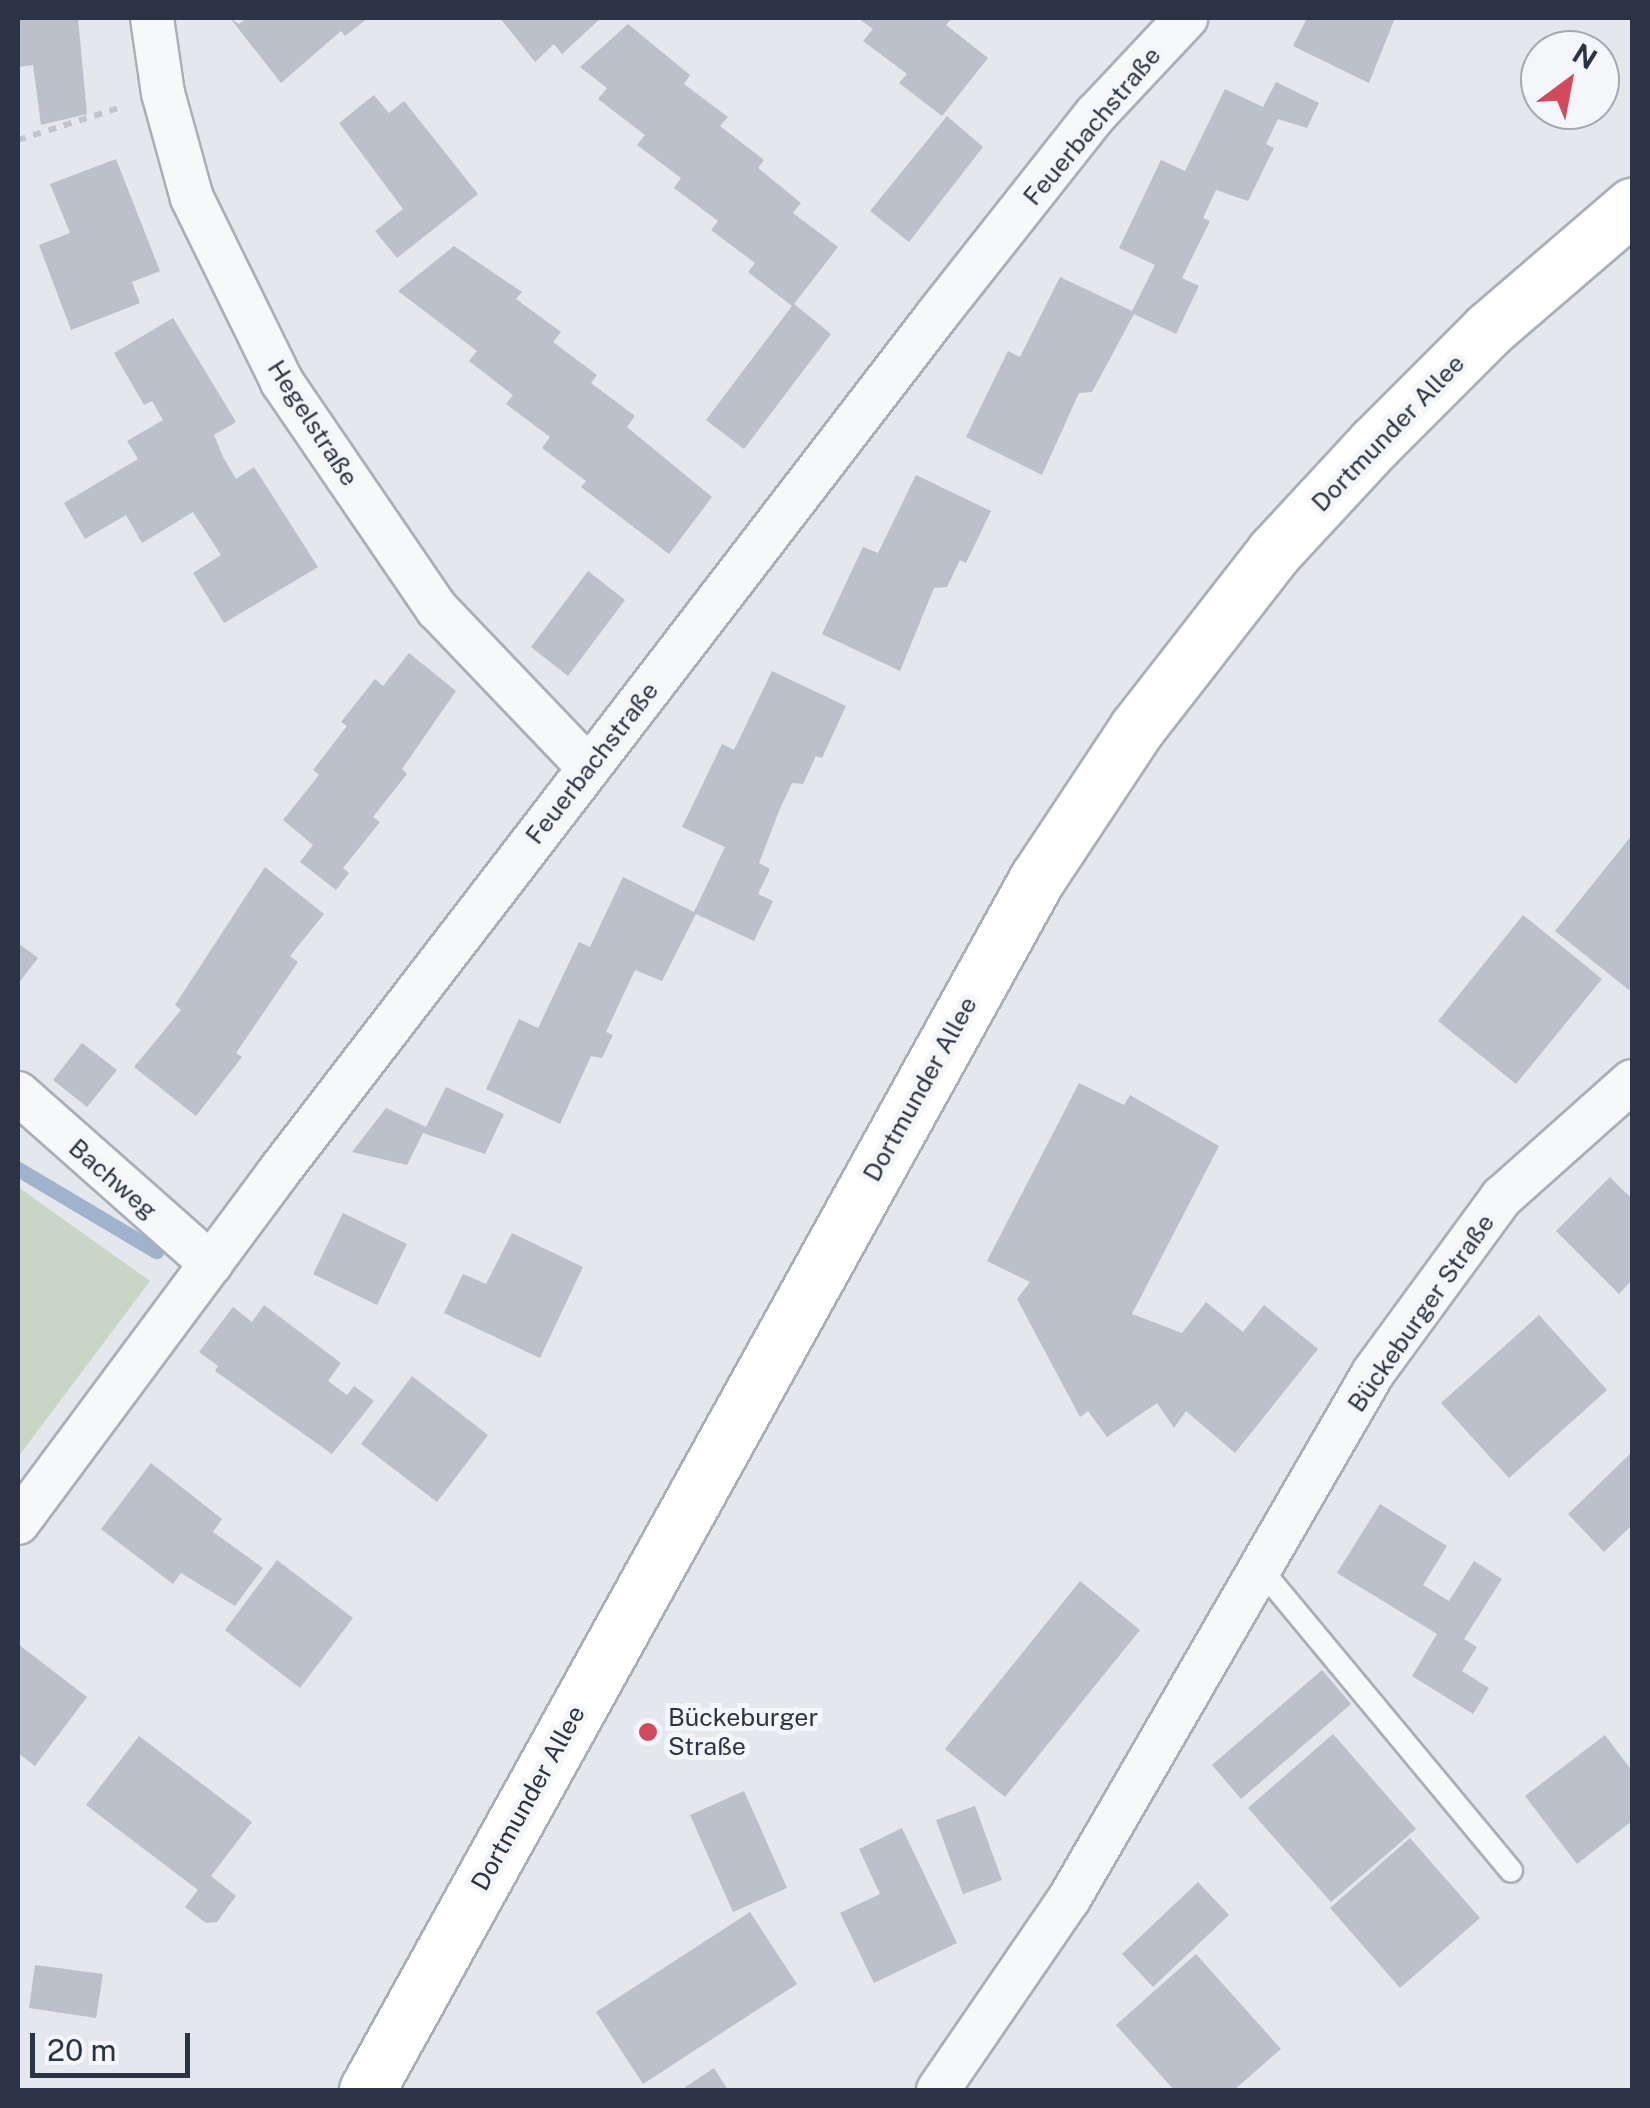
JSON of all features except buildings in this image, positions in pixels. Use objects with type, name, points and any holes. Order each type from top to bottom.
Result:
[{"type":"main road","name":"Dortmunder Allee","points":[[367,2090],[1028,896],[1137,728],[1274,552],[1375,443],[1489,330],[1632,206]]},
{"type":"street","name":"Hegelstraße","points":[[152,18],[163,93],[192,198],[282,382],[437,609],[588,767]]},
{"type":"street","name":"Feuerbachstraße","points":[[18,1524],[210,1264],[588,767],[1096,114],[1186,18]]},
{"type":"street","name":"Bückeburger Straße","points":[[938,2090],[1069,1899],[1263,1572],[1374,1373],[1502,1197],[1632,1080]]},
{"type":"street","name":"Bachweg","points":[[18,1094],[210,1264]]},
{"type":"lane","points":[[1263,1572],[1511,1871]]},
{"type":"path","points":[[18,140],[163,93]]},
{"type":"green space","points":[[18,1187],[150,1281],[18,1457]]},
{"type":"waterway","points":[[18,1169],[156,1251]]},
{"type":"place","name":"Bückeburger Straße","points":[[648,1732]]}]
